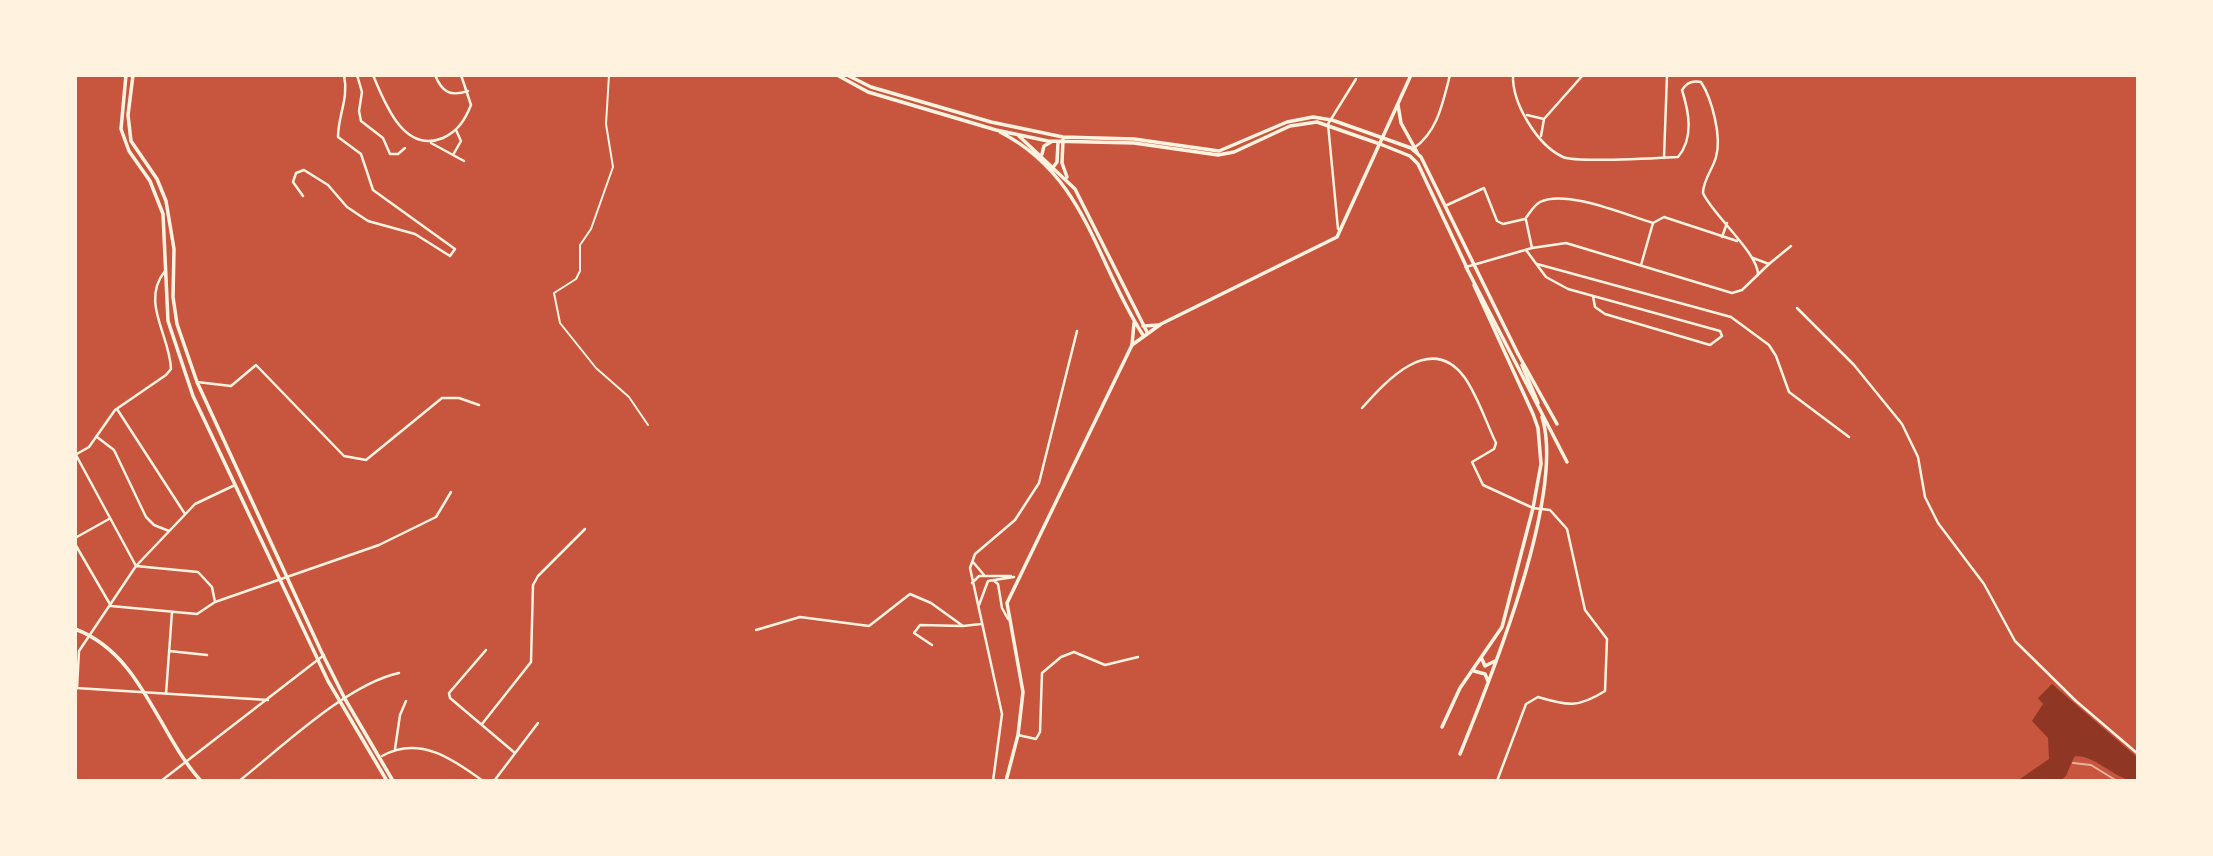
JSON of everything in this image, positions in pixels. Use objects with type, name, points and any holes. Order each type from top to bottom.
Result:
[{"type":"main road","points":[[126,75],[120,116],[121,129],[129,151],[150,181],[163,214],[166,306],[174,341],[199,410],[339,703],[387,781]]},
{"type":"main road","points":[[133,75],[128,115],[131,141],[157,179],[166,201],[174,249],[173,297],[177,324],[197,382],[345,699],[382,757],[393,781]]},
{"type":"main road","points":[[837,75],[868,92],[1016,134],[1059,140],[1135,143],[1218,155],[1234,152],[1290,126],[1328,124],[1410,156],[1418,164],[1538,428],[1541,464],[1533,508],[1502,627],[1460,688],[1442,727]]},
{"type":"main road","points":[[848,75],[871,87],[1059,140],[1123,138],[1219,151],[1287,122],[1313,117],[1332,120],[1411,148],[1421,157]]},
{"type":"main road","points":[[1132,345],[1161,324],[1337,237],[1411,75]]},
{"type":"main road","points":[[1398,105],[1401,123],[1421,157],[1518,354],[1536,396],[1549,444],[1540,508],[1497,659],[1460,754]]},
{"type":"main road","points":[[1002,126],[1016,134],[1068,179]]},
{"type":"main road","points":[[996,130],[1050,170],[1070,192],[1134,321],[1145,334]]},
{"type":"main road","points":[[1043,156],[1044,146],[1059,140]]},
{"type":"main road","points":[[1054,166],[1057,162],[1059,140]]},
{"type":"main road","points":[[1059,140],[1062,163],[1068,179],[1145,334]]},
{"type":"main road","points":[[1466,267],[1477,283],[1538,411],[1567,462]]},
{"type":"main road","points":[[1006,781],[1018,735],[1023,692],[1007,603],[1016,577],[1132,345],[1134,321]]},
{"type":"main road","points":[[1143,326],[1161,324]]},
{"type":"main road","points":[[1518,354],[1557,424]]},
{"type":"main road","points":[[75,629],[91,635],[147,693],[184,762],[201,781]]},
{"type":"main road","points":[[1482,658],[1485,666],[1497,659]]},
{"type":"main road","points":[[1472,672],[1485,674],[1489,684]]},
{"type":"street","points":[[303,197],[293,182],[296,173],[304,170],[328,185],[347,207],[368,221],[415,234],[450,256],[456,248],[373,190],[361,155],[338,137],[338,124],[348,90],[344,75]]},
{"type":"street","points":[[357,75],[362,92],[359,111],[361,121],[383,138],[390,154],[398,154],[405,148]]},
{"type":"street","points":[[373,75],[396,123],[420,141],[431,143],[464,161]]},
{"type":"street","points":[[435,75],[447,93],[453,95],[468,91]]},
{"type":"street","points":[[431,143],[456,130],[471,105],[461,75]]},
{"type":"street","points":[[609,75],[606,124],[613,167],[592,229],[580,245],[580,271],[576,279],[554,293],[560,323],[596,368],[629,397],[648,425]]},
{"type":"street","points":[[1414,148],[1422,142],[1438,117],[1450,75]]},
{"type":"street","points":[[1513,75],[1518,103],[1541,136],[1564,158],[1678,157],[1686,147],[1688,109],[1682,90],[1685,85],[1701,82],[1707,90],[1717,139],[1717,156],[1703,193],[1752,258],[1758,275]]},
{"type":"street","points":[[1541,136],[1544,119],[1583,75]]},
{"type":"street","points":[[1664,158],[1667,75]]},
{"type":"street","points":[[1339,229],[1328,124],[1356,79]]},
{"type":"street","points":[[1525,114],[1544,119]]},
{"type":"street","points":[[453,155],[461,141],[456,130]]},
{"type":"street","points":[[1445,206],[1484,188],[1497,221],[1503,224],[1525,219],[1538,203],[1554,198],[1575,200],[1653,223]]},
{"type":"street","points":[[1640,266],[1653,223],[1664,217],[1737,241]]},
{"type":"street","points":[[1525,219],[1532,248]]},
{"type":"street","points":[[1723,237],[1727,223]]},
{"type":"street","points":[[1466,267],[1532,248],[1566,243],[1727,292],[1742,290],[1791,246]]},
{"type":"street","points":[[1526,250],[1546,277],[1558,284],[1720,331],[1722,335],[1710,345],[1605,314],[1595,307],[1593,296]]},
{"type":"street","points":[[1752,258],[1769,264]]},
{"type":"street","points":[[1537,264],[1731,317],[1769,345],[1789,391],[1849,437]]},
{"type":"street","points":[[136,566],[75,455],[85,450],[117,409],[171,369],[157,320],[154,292],[166,270]]},
{"type":"street","points":[[1797,308],[1854,365],[1902,424],[1918,457],[1925,497],[1938,523],[1984,584],[2015,641],[2076,701],[2138,754]]},
{"type":"street","points":[[993,781],[1002,714],[972,583],[972,560],[1015,520],[1039,483],[1077,331]]},
{"type":"street","points":[[1362,408],[1391,376],[1416,362],[1432,360],[1457,370],[1466,380],[1496,443],[1494,449],[1472,462],[1483,485],[1533,508],[1550,510],[1567,529],[1585,610],[1607,639],[1605,691],[1586,703],[1566,705],[1538,697],[1526,704],[1497,781]]},
{"type":"street","points":[[197,382],[231,386],[256,365],[344,456],[366,460],[442,398],[459,398],[479,405]]},
{"type":"street","points":[[117,409],[185,514]]},
{"type":"street","points":[[96,436],[114,450],[146,517],[154,525],[169,531]]},
{"type":"street","points":[[234,485],[202,499],[136,566],[79,651],[76,688],[268,700]]},
{"type":"street","points":[[111,606],[197,614],[215,602],[379,545],[436,517],[451,492]]},
{"type":"street","points":[[75,538],[110,519]]},
{"type":"street","points":[[482,724],[531,662],[533,585],[538,576],[585,529]]},
{"type":"street","points":[[75,544],[111,606]]},
{"type":"street","points":[[972,560],[978,571],[987,576]]},
{"type":"street","points":[[136,566],[198,572],[212,587],[215,602]]},
{"type":"street","points":[[972,583],[975,578],[987,576],[1016,577]]},
{"type":"street","points":[[978,608],[986,583],[1016,577]]},
{"type":"street","points":[[993,580],[998,584],[1002,608],[1008,619]]},
{"type":"street","points":[[756,630],[800,617],[869,626],[910,594],[931,603],[963,626]]},
{"type":"street","points":[[166,694],[172,612]]},
{"type":"street","points":[[932,645],[914,633],[915,629],[920,625],[981,624]]},
{"type":"street","points":[[485,650],[449,693],[450,698],[515,753]]},
{"type":"street","points":[[169,651],[207,655]]},
{"type":"street","points":[[1018,735],[1036,739],[1040,732],[1042,673],[1061,657],[1074,652],[1105,665],[1138,657]]},
{"type":"street","points":[[160,781],[324,655]]},
{"type":"street","points":[[239,781],[339,703],[371,682],[399,673]]},
{"type":"street","points":[[395,749],[400,715],[406,701]]},
{"type":"street","points":[[494,781],[538,723]]},
{"type":"street","points":[[382,757],[395,749],[443,753],[483,781]]},
{"type":"shaded area","points":[[2052,684],[2138,758],[2138,781],[2121,777],[2092,760],[2075,756],[2063,779],[2017,781],[2049,759],[2048,738],[2032,721],[2043,704],[2038,698]]},
{"type":"railway","points":[[2073,763],[2091,765],[2117,781]]}]
